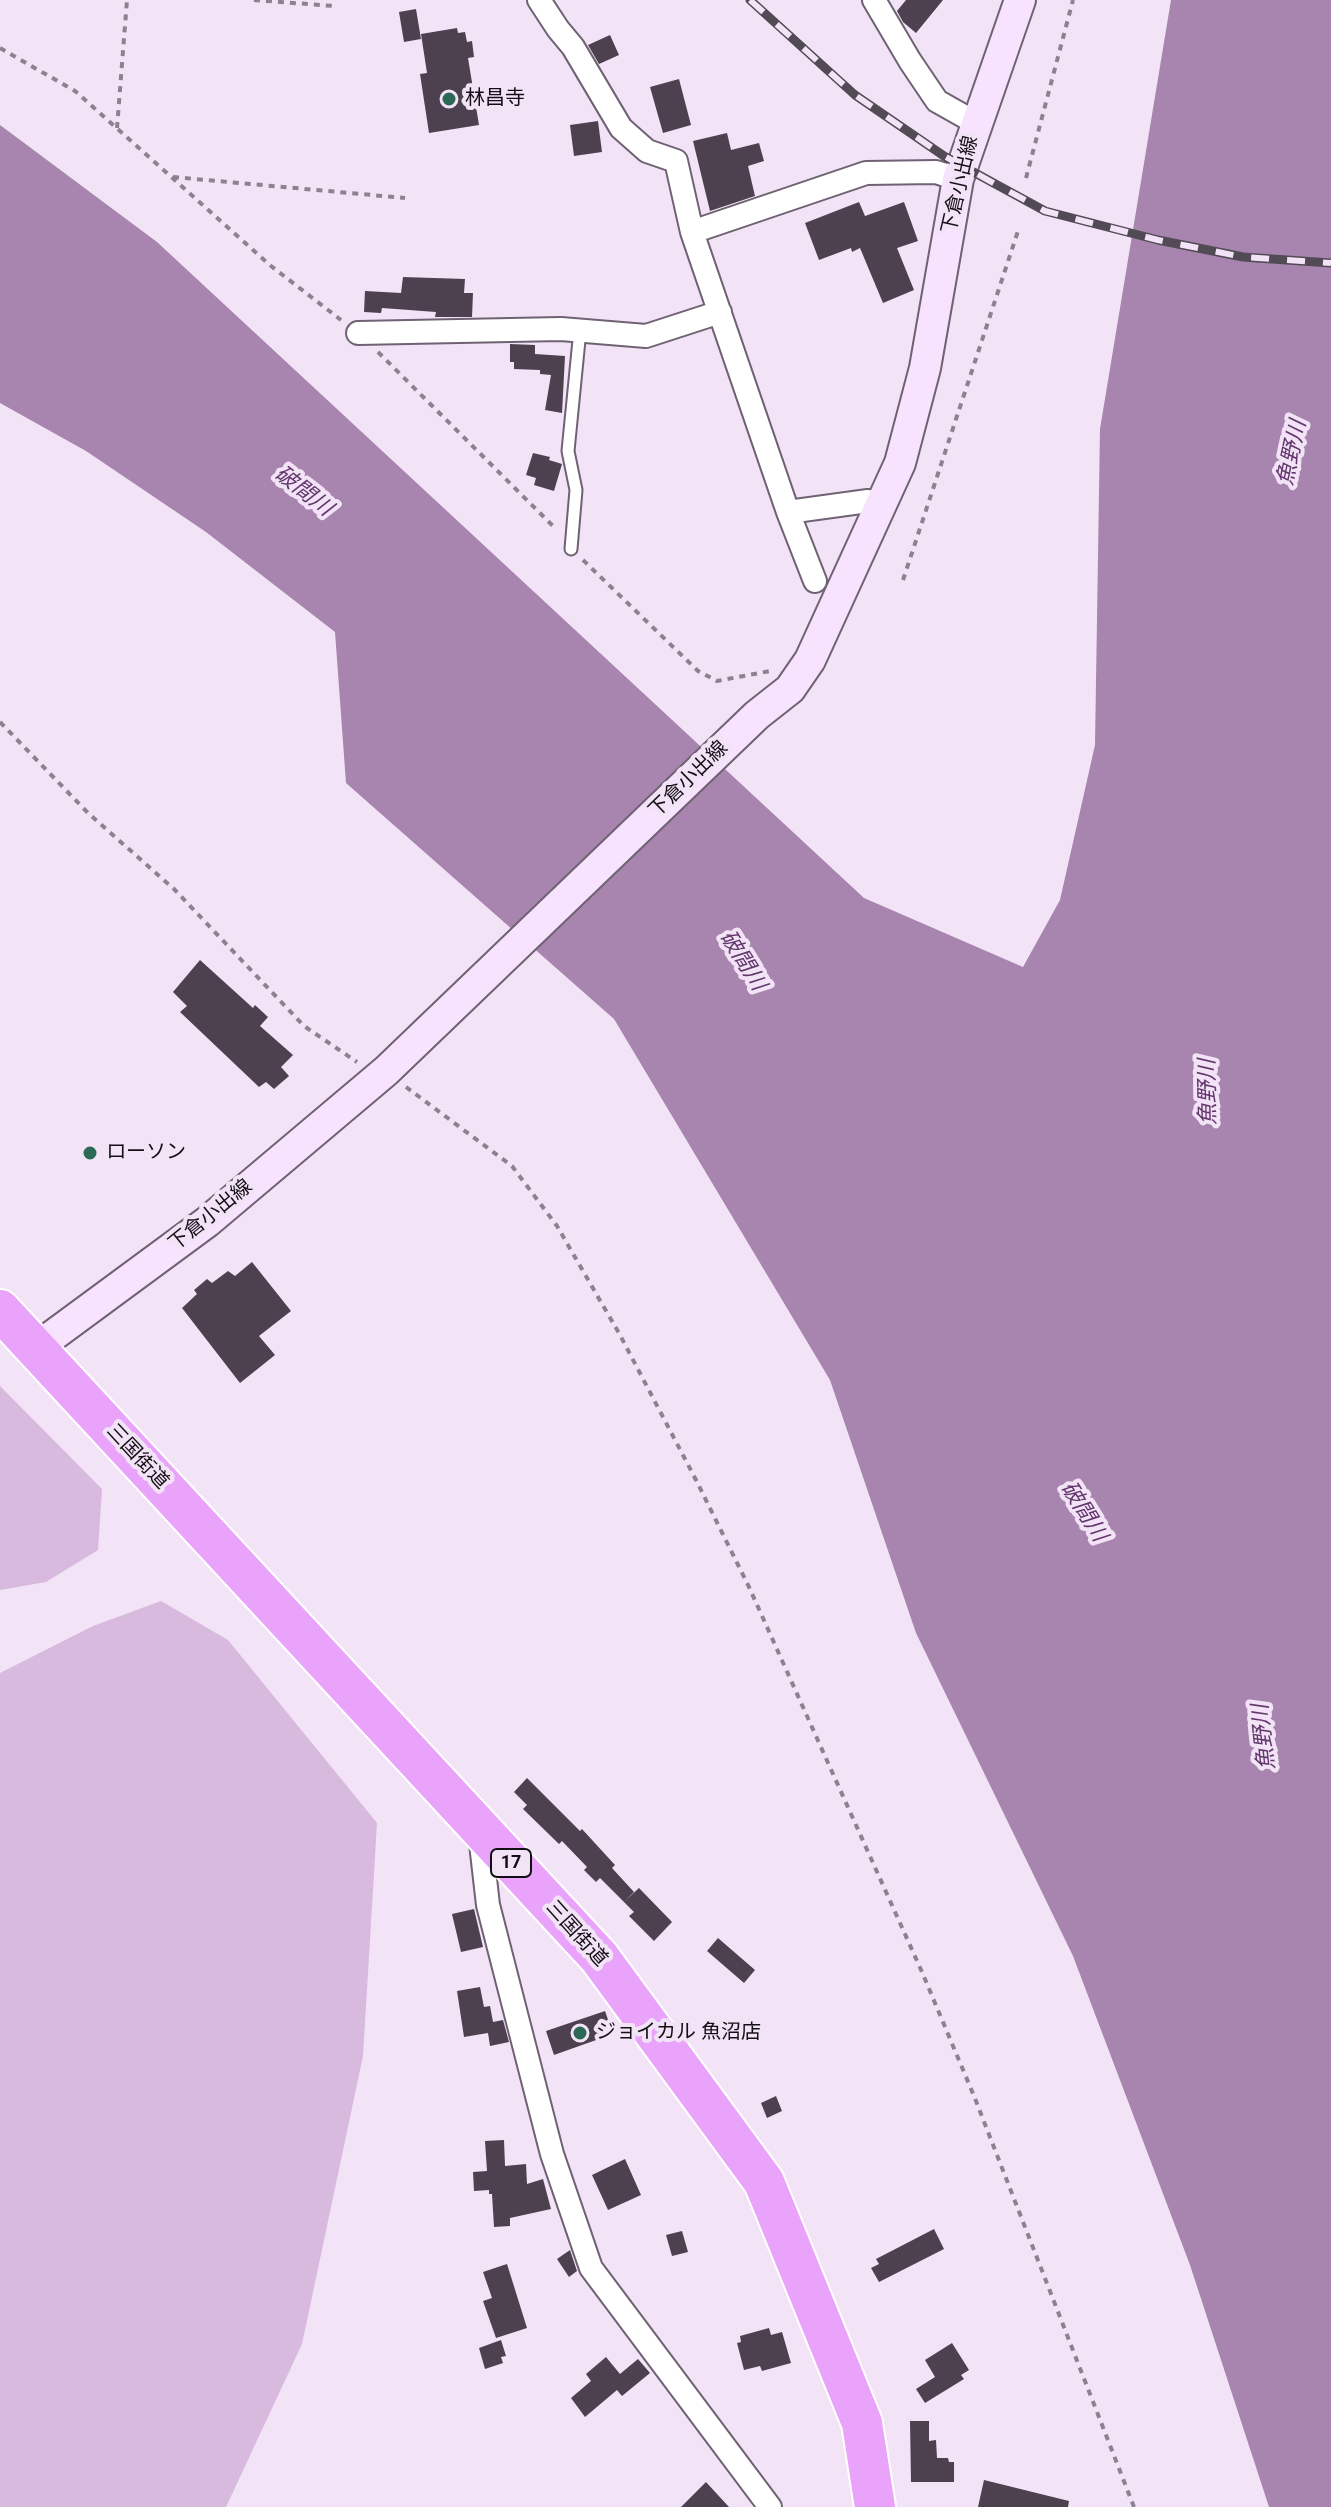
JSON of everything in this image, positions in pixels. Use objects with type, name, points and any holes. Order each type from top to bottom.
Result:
[{"type":"highway","name":"三国街道","points":[[0,1310],[599,1957],[764,2182],[862,2423],[875,2507]]},
{"type":"main road","name":"下倉小出線","points":[[36,1348],[207,1222],[387,1069],[757,715],[790,689],[810,660],[900,463],[925,368],[958,179],[1020,0]]},
{"type":"street","points":[[539,0],[573,47],[621,128],[647,151],[676,161],[692,232],[788,512],[815,581]]},
{"type":"street","points":[[874,0],[937,101],[976,123]]},
{"type":"street","points":[[692,232],[866,173],[936,172],[958,179]]},
{"type":"street","points":[[358,333],[580,330],[646,336],[720,312]]},
{"type":"street","points":[[788,512],[868,501],[880,507]]},
{"type":"street","points":[[479,1830],[488,1905],[544,2124],[591,2268],[770,2507]]},
{"type":"lane","points":[[571,549],[576,490],[568,451],[580,330]]},
{"type":"path","points":[[117,128],[127,0]]},
{"type":"path","points":[[254,0],[334,6]]},
{"type":"path","points":[[1026,178],[1073,0]]},
{"type":"path","points":[[0,48],[75,91],[271,266],[358,333],[554,527],[571,549],[698,671],[717,681],[777,670],[810,660]]},
{"type":"path","points":[[171,177],[405,198]]},
{"type":"path","points":[[903,580],[1018,231]]},
{"type":"path","points":[[0,722],[88,813],[174,889],[304,1026],[387,1069],[512,1166],[557,1226],[627,1348],[749,1587],[902,1925],[974,2096],[1134,2507]]},
{"type":"shaded area","points":[[0,1386],[102,1489],[98,1550],[46,1582],[0,1590]]},
{"type":"shaded area","points":[[161,1601],[228,1640],[377,1823],[363,2056],[302,2344],[226,2507],[0,2507],[0,1673],[93,1626]]},
{"type":"water","points":[[1171,0],[1331,0],[1331,2507],[1269,2507],[1190,2265],[1073,1956],[916,1633],[830,1380],[614,1019],[346,783],[335,632],[206,532],[86,451],[0,403],[0,125],[157,242],[864,898],[1023,967],[1060,900],[1095,745],[1100,429]]},
{"type":"building","points":[[906,0],[943,0],[916,33],[903,22],[897,11]]},
{"type":"building","points":[[416,9],[421,39],[404,42],[399,12]]},
{"type":"building","name":"林昌寺","points":[[457,28],[458,33],[465,32],[467,42],[472,41],[474,57],[468,58],[479,125],[429,133],[420,74],[427,73],[421,34]]},
{"type":"building","points":[[610,35],[619,55],[599,64],[588,45]]},
{"type":"building","points":[[679,79],[691,125],[663,133],[650,87]]},
{"type":"building","points":[[598,121],[602,152],[574,156],[570,125]]},
{"type":"building","points":[[727,133],[731,150],[759,143],[764,161],[748,166],[755,196],[710,211],[693,141]]},
{"type":"building","points":[[859,202],[865,216],[904,202],[918,241],[897,248],[914,290],[883,303],[860,248],[852,252],[851,248],[819,260],[805,223]]},
{"type":"building","points":[[403,277],[465,279],[464,293],[473,293],[472,317],[435,317],[436,312],[382,308],[381,313],[364,312],[365,291],[401,293]]},
{"type":"building","points":[[510,344],[535,345],[535,354],[565,356],[562,413],[545,410],[551,375],[540,374],[540,370],[514,369],[514,362],[510,362]]},
{"type":"building","points":[[533,453],[562,464],[554,491],[534,485],[536,478],[526,475]]},
{"type":"building","points":[[200,960],[253,1008],[255,1005],[268,1017],[260,1026],[293,1055],[281,1067],[289,1076],[274,1089],[266,1082],[259,1087],[180,1012],[187,1006],[173,992]]},
{"type":"building","points":[[252,1262],[291,1311],[259,1336],[275,1355],[240,1383],[182,1308],[197,1294],[194,1290],[207,1279],[212,1283],[228,1271],[235,1276]]},
{"type":"building","points":[[527,1778],[580,1831],[582,1829],[615,1865],[612,1868],[634,1892],[624,1902],[600,1878],[596,1882],[584,1870],[587,1867],[562,1841],[559,1844],[523,1809],[527,1805],[514,1792]]},
{"type":"building","points":[[639,1888],[672,1922],[654,1941],[629,1916],[634,1912],[624,1902]]},
{"type":"building","points":[[474,1909],[483,1947],[461,1952],[452,1914]]},
{"type":"building","points":[[718,1938],[755,1970],[744,1983],[707,1951]]},
{"type":"building","points":[[480,1987],[484,2007],[490,2006],[493,2022],[503,2020],[509,2042],[490,2046],[488,2033],[464,2037],[457,1991]]},
{"type":"building","name":"ジョイカル 魚沼店","points":[[605,2011],[613,2034],[554,2055],[546,2031]]},
{"type":"building","points":[[776,2096],[782,2111],[767,2118],[761,2103]]},
{"type":"building","points":[[504,2140],[505,2166],[526,2164],[527,2184],[543,2179],[551,2209],[510,2218],[510,2226],[494,2227],[492,2194],[489,2190],[474,2191],[473,2172],[487,2171],[485,2141]]},
{"type":"building","points":[[625,2159],[641,2195],[608,2210],[592,2175]]},
{"type":"building","points":[[934,2229],[944,2249],[879,2282],[871,2268],[879,2264],[876,2259]]},
{"type":"building","points":[[682,2231],[688,2252],[672,2256],[666,2235]]},
{"type":"building","points":[[570,2250],[577,2271],[569,2277],[557,2259]]},
{"type":"building","points":[[507,2264],[527,2328],[496,2338],[483,2301],[492,2298],[483,2272]]},
{"type":"building","points":[[769,2328],[771,2335],[782,2332],[791,2363],[762,2371],[760,2366],[744,2370],[737,2343],[741,2342],[740,2336]]},
{"type":"building","points":[[501,2340],[506,2356],[501,2357],[503,2363],[485,2369],[479,2348]]},
{"type":"building","points":[[952,2343],[969,2370],[961,2375],[964,2379],[925,2403],[916,2389],[935,2377],[925,2360]]},
{"type":"building","points":[[606,2357],[620,2374],[638,2359],[650,2373],[622,2396],[617,2390],[585,2417],[571,2398],[591,2381],[586,2374]]},
{"type":"building","points":[[910,2421],[929,2421],[929,2441],[936,2440],[937,2458],[948,2458],[949,2462],[954,2462],[954,2482],[911,2482]]},
{"type":"building","points":[[984,2480],[1069,2501],[1068,2507],[978,2507]]},
{"type":"building","points":[[706,2482],[729,2507],[681,2507]]},
{"type":"railway","points":[[750,0],[855,95],[944,156],[1045,211],[1158,240],[1243,257],[1331,263]]},
{"type":"place","name":"林昌寺","points":[[449,99]]},
{"type":"place","name":"ローソン","points":[[90,1153]]},
{"type":"place","name":"ジョイカル 魚沼店","points":[[580,2033]]},
{"type":"water label","name":"魚野川","points":[[1293,453]]},
{"type":"water label","name":"破間川","points":[[303,492]]},
{"type":"water label","name":"破間川","points":[[742,961]]},
{"type":"water label","name":"魚野川","points":[[1209,1092]]},
{"type":"water label","name":"破間川","points":[[1083,1512]]},
{"type":"water label","name":"魚野川","points":[[1265,1737]]}]
